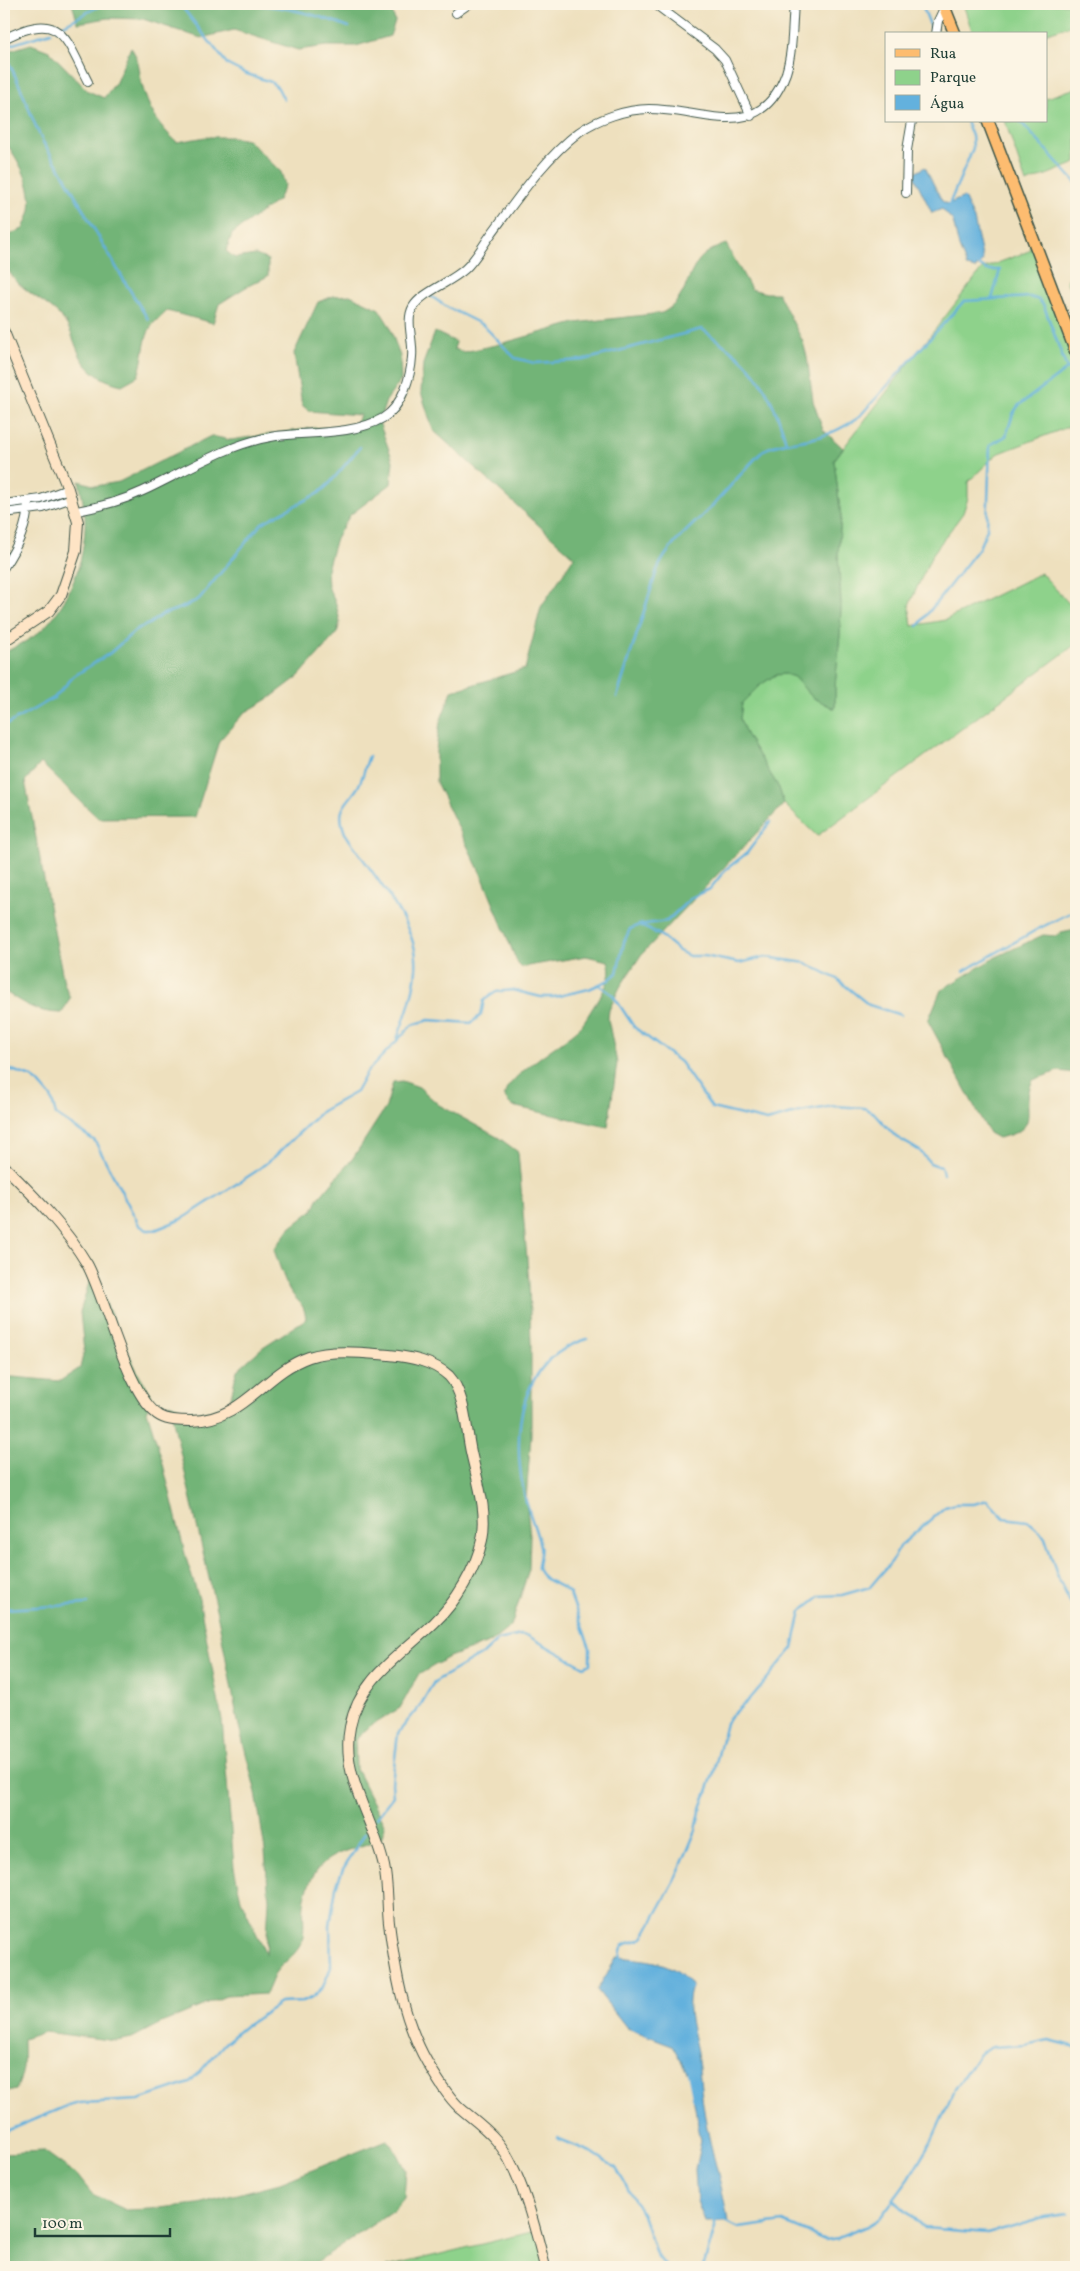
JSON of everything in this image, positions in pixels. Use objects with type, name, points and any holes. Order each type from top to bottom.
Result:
[{"type":"main road","points":[[944,5],[954,32]]},
{"type":"main road","points":[[988,122],[1076,352]]},
{"type":"street","points":[[456,13],[469,4]]},
{"type":"street","points":[[655,4],[708,43],[725,60],[751,116]]},
{"type":"street","points":[[76,511],[108,505],[133,496],[210,458],[250,444],[273,437],[363,427],[384,417],[401,397],[408,380],[412,356],[410,325],[414,305],[421,298],[443,286],[466,268],[539,171],[580,131],[605,117],[648,109],[718,118],[751,116],[766,106],[779,88],[786,72],[792,45],[794,4]]},
{"type":"street","points":[[936,32],[944,5]]},
{"type":"street","points":[[4,39],[29,28],[54,28],[66,38],[88,82]]},
{"type":"street","points":[[906,193],[907,150],[912,122]]},
{"type":"street","points":[[4,332],[70,493],[78,522],[76,551],[61,595],[49,611],[4,641]]},
{"type":"street","points":[[4,504],[70,493]]},
{"type":"street","points":[[4,513],[28,511],[70,493]]},
{"type":"street","points":[[4,567],[20,540],[28,511],[28,501]]},
{"type":"street","points":[[4,1166],[64,1231],[89,1267],[122,1356],[141,1394],[158,1415],[178,1421],[207,1421],[238,1408],[282,1370],[311,1356],[336,1353],[386,1354],[414,1358],[438,1368],[451,1378],[461,1396],[484,1510],[483,1539],[474,1564],[454,1600],[436,1620],[373,1678],[350,1725],[348,1760],[355,1789],[369,1819],[384,1867],[395,1967],[404,2006],[426,2060],[436,2075],[456,2104],[497,2140],[510,2163],[523,2194],[546,2267]]},
{"type":"green space","points":[[72,4],[216,4],[238,6],[237,4],[390,4],[395,21],[390,36],[356,46],[326,46],[298,50],[234,30],[201,38],[143,19],[108,18],[78,23]]},
{"type":"green space","points":[[963,4],[1076,4],[1076,24],[1048,33],[972,32]]},
{"type":"green space","points":[[31,44],[49,51],[88,91],[104,98],[116,82],[131,47],[138,62],[147,102],[165,130],[177,142],[206,137],[231,137],[248,140],[281,172],[285,185],[278,200],[232,234],[226,251],[235,258],[256,255],[268,260],[268,276],[219,304],[213,323],[167,311],[149,330],[138,376],[122,385],[102,378],[90,369],[81,358],[64,321],[17,282],[10,274],[6,264],[5,240],[9,235],[23,229],[31,201],[24,173],[4,141],[4,55],[8,51]]},
{"type":"green space","points":[[1076,88],[1076,163],[1026,183],[1005,122],[1048,122],[1048,97]]},
{"type":"green space","points":[[1032,236],[1076,350],[1076,424],[997,454],[968,482],[968,498],[963,513],[932,555],[909,605],[912,626],[945,620],[1041,573],[1076,611],[1076,644],[817,836],[784,804],[779,788],[746,734],[740,719],[742,703],[759,686],[775,675],[785,674],[794,677],[812,697],[835,708],[835,686],[840,635],[841,603],[838,554],[841,517],[834,460],[982,269],[1029,251]]},
{"type":"green space","points":[[726,244],[751,289],[766,293],[778,293],[803,342],[813,401],[823,430],[843,448],[834,460],[841,517],[838,554],[841,603],[840,635],[835,686],[835,709],[812,697],[794,677],[785,674],[775,675],[759,686],[742,703],[740,719],[746,734],[779,788],[784,804],[641,955],[620,987],[609,1010],[608,1019],[617,1063],[608,1127],[512,1106],[506,1099],[505,1094],[508,1087],[515,1079],[576,1031],[582,1024],[606,986],[610,971],[608,961],[586,956],[522,967],[517,962],[483,878],[436,782],[436,750],[440,722],[452,691],[525,669],[541,607],[574,557],[433,430],[421,392],[423,364],[435,332],[456,342],[454,349],[464,352],[575,323],[662,313],[670,308],[680,297],[700,259],[710,251]]},
{"type":"green space","points":[[1076,275],[1076,303],[1066,280]]},
{"type":"green space","points":[[350,295],[379,309],[389,325],[400,356],[401,380],[386,401],[379,422],[393,461],[391,484],[350,515],[336,538],[327,569],[328,587],[336,604],[340,622],[337,633],[299,676],[270,698],[244,713],[219,741],[195,817],[98,818],[41,763],[25,781],[64,983],[70,998],[62,1013],[53,1013],[31,1007],[4,991],[4,653],[37,634],[48,623],[67,597],[79,566],[85,535],[84,505],[79,481],[96,486],[119,482],[211,436],[231,440],[312,428],[348,427],[357,422],[360,415],[309,411],[302,405],[294,353],[318,302],[334,296]]},
{"type":"green space","points":[[1076,930],[1076,1073],[1058,1071],[1033,1080],[1029,1091],[1026,1123],[1022,1129],[1013,1134],[998,1138],[989,1133],[928,1021],[941,990],[996,957],[1043,935],[1057,936],[1061,933]]},
{"type":"green space","points":[[402,1081],[419,1087],[439,1105],[499,1138],[518,1152],[529,1283],[531,1343],[531,1436],[526,1499],[530,1536],[529,1569],[511,1626],[491,1642],[449,1657],[418,1675],[400,1708],[370,1726],[355,1740],[356,1769],[385,1826],[381,1839],[333,1856],[316,1871],[305,1898],[304,1932],[299,1948],[275,1973],[266,1994],[226,1996],[159,2024],[132,2038],[117,2041],[44,2032],[23,2039],[23,2065],[19,2082],[16,2090],[4,2093],[4,1378],[60,1381],[80,1368],[84,1351],[80,1312],[92,1273],[136,1369],[151,1394],[147,1411],[162,1460],[186,1558],[199,1599],[222,1720],[234,1867],[241,1900],[266,1954],[269,1900],[265,1851],[256,1793],[238,1722],[219,1622],[169,1403],[199,1412],[213,1411],[229,1406],[237,1370],[263,1347],[306,1319],[302,1305],[289,1289],[274,1249],[290,1228],[313,1210],[318,1199],[353,1158],[386,1107],[393,1082]]},
{"type":"green space","points":[[387,2140],[398,2154],[406,2170],[404,2198],[393,2211],[309,2267],[4,2267],[4,2153],[44,2151],[77,2175],[92,2194],[126,2210],[198,2204],[280,2183]]},
{"type":"green space","points":[[540,2230],[548,2267],[387,2267]]},
{"type":"water","points":[[925,167],[942,201],[948,204],[964,197],[974,219],[983,261],[975,269],[967,267],[959,247],[953,221],[942,209],[932,213],[913,174]]},
{"type":"water","points":[[617,1957],[649,1961],[669,1966],[685,1978],[692,1987],[689,2011],[697,2052],[704,2109],[728,2222],[705,2222],[697,2201],[695,2169],[701,2141],[689,2075],[672,2045],[627,2028],[597,1990]]},
{"type":"waterway","points":[[56,29],[103,4]]},
{"type":"waterway","points":[[163,4],[189,8],[251,4],[308,14],[349,27]]},
{"type":"waterway","points":[[182,7],[228,65],[244,73],[271,82],[278,88],[284,100]]},
{"type":"waterway","points":[[923,7],[933,32]]},
{"type":"waterway","points":[[4,47],[51,32]]},
{"type":"waterway","points":[[4,55],[16,76],[43,142],[148,319]]},
{"type":"waterway","points":[[948,207],[973,148],[972,136],[966,122]]},
{"type":"waterway","points":[[1021,122],[1076,183]]},
{"type":"waterway","points":[[978,262],[980,266],[987,270],[1000,270],[992,299]]},
{"type":"waterway","points":[[429,295],[447,307],[483,325],[515,358],[535,363],[584,360],[702,329],[748,365],[774,407],[786,442]]},
{"type":"waterway","points":[[617,697],[657,570],[668,551],[682,535],[714,504],[764,450],[776,445],[826,435],[858,418],[964,301],[1030,297],[1039,300],[1044,306],[1067,369]]},
{"type":"waterway","points":[[1067,369],[1076,371]]},
{"type":"waterway","points":[[918,626],[979,548],[987,529],[990,445],[1006,436],[1013,414],[1018,406],[1067,369]]},
{"type":"waterway","points":[[4,726],[54,698],[74,676],[110,653],[137,629],[149,624],[161,615],[199,599],[262,523],[319,493],[330,483],[360,447]]},
{"type":"waterway","points":[[369,756],[360,783],[343,808],[341,818],[345,833],[398,910],[413,943],[416,958],[415,978],[411,999],[397,1039]]},
{"type":"waterway","points":[[4,1067],[31,1077],[38,1082],[51,1097],[56,1115],[95,1141],[139,1225],[147,1230],[155,1230],[182,1219],[255,1172],[274,1157],[322,1111],[356,1092],[367,1072],[412,1025],[429,1020],[471,1023],[481,1015],[484,1000],[496,992],[512,990],[541,997],[554,997],[589,989],[609,980],[617,973],[624,942],[630,929],[639,925],[667,921],[691,898],[710,889],[725,870],[747,853],[770,822]]},
{"type":"waterway","points":[[964,971],[1036,930],[1076,910]]},
{"type":"waterway","points":[[639,925],[660,935],[679,951],[689,956],[704,956],[739,963],[765,957],[806,963],[837,979],[869,1005],[901,1015]]},
{"type":"waterway","points":[[599,985],[613,995],[634,1027],[680,1062],[712,1108],[767,1121],[800,1112],[834,1106],[864,1108],[874,1113],[896,1137],[920,1151],[930,1163],[941,1167],[943,1174]]},
{"type":"waterway","points":[[376,1818],[393,1796],[392,1783],[398,1733],[420,1706],[434,1682],[484,1653],[498,1640],[521,1635],[528,1636],[584,1667],[590,1664],[590,1648],[570,1594],[545,1578],[538,1569],[540,1546],[524,1495],[519,1442],[521,1420],[526,1399],[534,1379],[547,1362],[565,1349],[587,1339]]},
{"type":"waterway","points":[[621,1959],[621,1949],[623,1946],[643,1938],[675,1880],[696,1830],[700,1811],[713,1775],[726,1723],[750,1699],[793,1648],[801,1611],[820,1596],[842,1595],[870,1587],[892,1561],[901,1545],[945,1507],[956,1504],[974,1504],[987,1500],[1004,1518],[1028,1521],[1040,1531],[1045,1538],[1059,1580],[1076,1614]]},
{"type":"waterway","points":[[4,1609],[88,1604]]},
{"type":"waterway","points":[[4,2132],[64,2107],[80,2103],[139,2100],[190,2083],[225,2043],[245,2026],[280,2003],[302,2002],[313,1997],[323,1987],[331,1967],[330,1925],[336,1887],[343,1869],[365,1833]]},
{"type":"waterway","points":[[725,2221],[739,2228],[783,2222],[825,2240],[838,2238],[867,2226],[880,2218],[909,2179],[932,2140],[955,2089],[979,2054],[992,2047],[1025,2045],[1049,2040],[1076,2047]]},
{"type":"waterway","points":[[688,2071],[694,2100]]},
{"type":"waterway","points":[[557,2138],[593,2153],[616,2168],[643,2215],[656,2254],[666,2267]]},
{"type":"waterway","points":[[894,2200],[924,2228],[988,2233],[1044,2217],[1068,2214]]},
{"type":"waterway","points":[[703,2267],[715,2229],[715,2220]]}]
